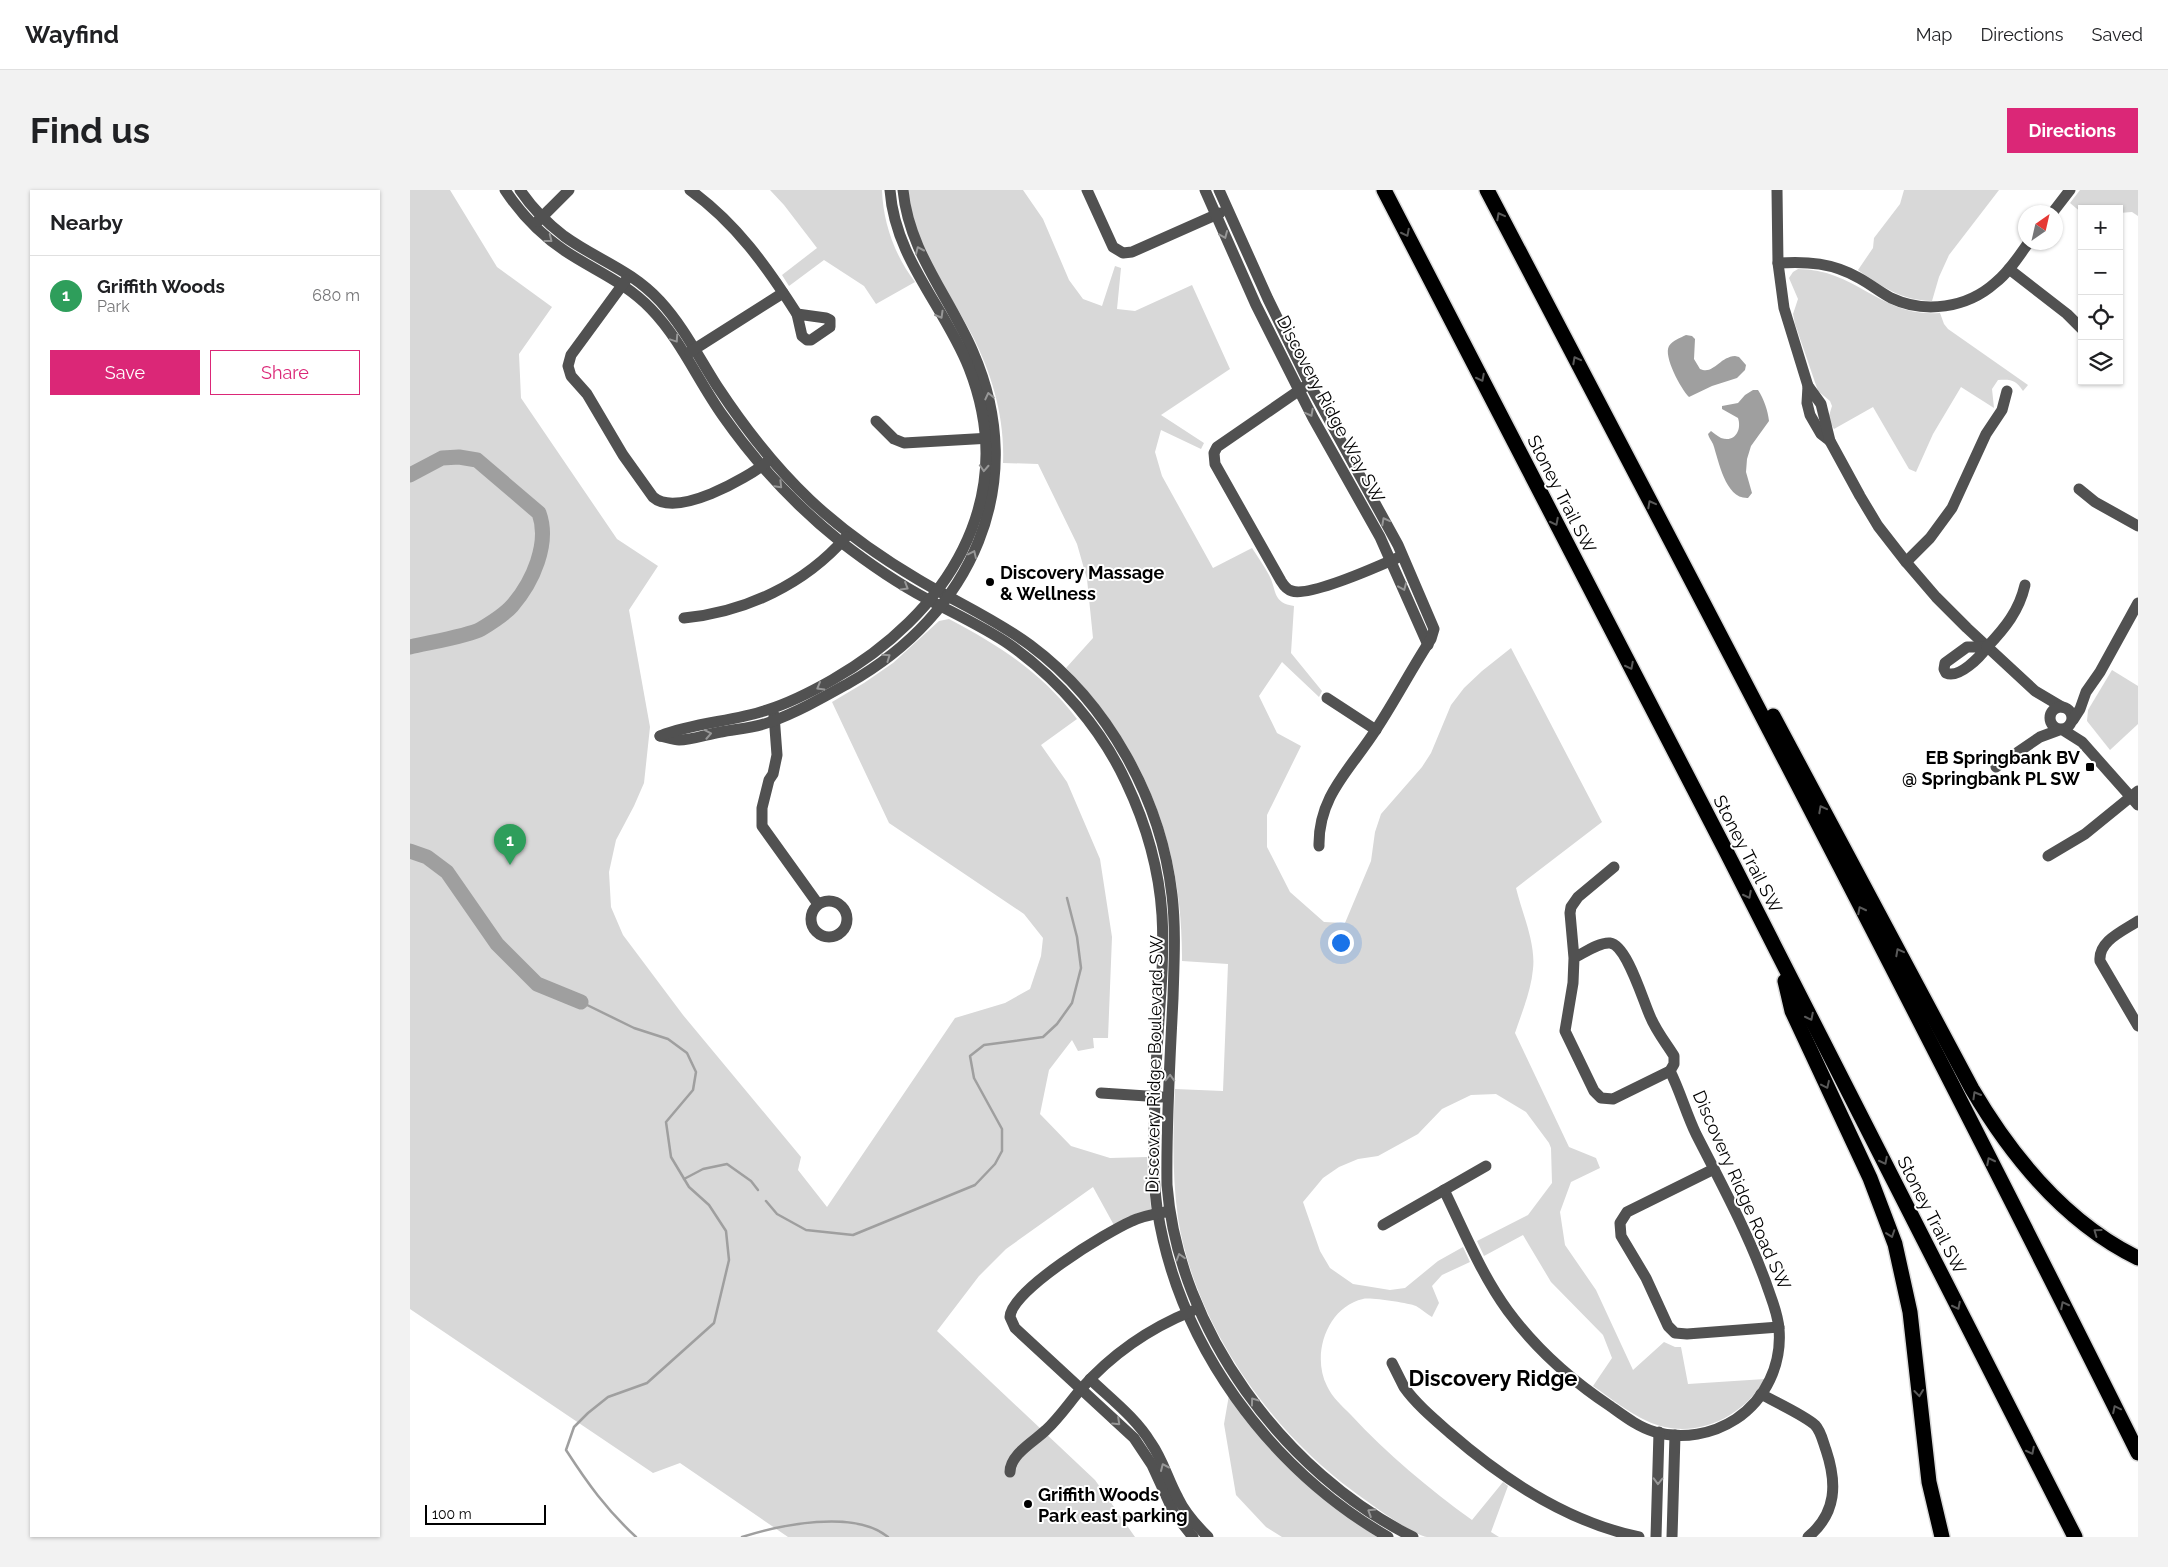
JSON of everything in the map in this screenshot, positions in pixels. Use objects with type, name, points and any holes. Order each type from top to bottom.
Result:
[{"type":"highway","name":"Stoney Trail SW","points":[[1384,190],[1780,958],[2075,1537]]},
{"type":"highway","points":[[1487,190],[1674,547],[2138,1453]]},
{"type":"highway","points":[[1674,547],[1717,612],[1972,1089],[1991,1120],[2026,1167],[2060,1202],[2098,1234],[2138,1258]]},
{"type":"highway","points":[[1780,958],[1792,1011],[1870,1178],[1895,1244],[1910,1312],[1929,1482],[1942,1537]]},
{"type":"street","name":"Discovery Ridge Boulevard SW","points":[[505,190],[534,226],[562,250],[622,285],[640,298],[657,316],[685,355],[722,415],[762,466],[805,510],[842,542],[893,579],[1009,644],[1035,665],[1081,710],[1140,796],[1160,894],[1163,943],[1154,1165],[1164,1213],[1171,1269],[1187,1313],[1204,1347],[1226,1383],[1270,1441],[1333,1500],[1388,1537]]},
{"type":"street","name":"Discovery Ridge Boulevard SW","points":[[520,190],[542,217],[574,242],[630,275],[666,307],[683,329],[740,420],[771,458],[810,500],[891,563],[938,591],[983,614],[1043,656],[1077,688],[1126,755],[1140,796],[1163,849],[1172,892],[1174,936],[1173,988],[1164,1213],[1185,1273],[1199,1308],[1231,1368],[1277,1431],[1331,1484],[1364,1508],[1413,1537]]},
{"type":"street","points":[[534,226],[569,190]]},
{"type":"street","points":[[690,190],[717,211],[748,243],[797,314]]},
{"type":"street","points":[[890,190],[901,242],[921,282],[968,352]]},
{"type":"street","points":[[903,190],[911,231],[968,352],[990,438],[985,464],[986,500],[976,549],[949,597],[897,650],[855,673],[770,709],[680,728],[660,736],[679,740],[772,721],[811,704],[855,673],[891,640],[938,591],[951,573],[986,500]]},
{"type":"street","points":[[1087,190],[1112,247],[1123,253],[1132,252],[1227,210]]},
{"type":"street","name":"Discovery Ridge Way SW","points":[[1205,190],[1256,305],[1298,390],[1392,560],[1428,645]]},
{"type":"street","name":"Discovery Ridge Way SW","points":[[1219,190],[1268,299],[1309,383],[1403,555],[1434,633],[1376,730],[1338,782],[1320,819],[1319,846]]},
{"type":"street","points":[[1777,190],[1778,263],[1786,316],[1808,386],[1806,403],[1810,415],[1821,434],[1830,441],[1878,526],[1906,562],[1936,597],[2035,691],[2071,712],[2072,721],[2082,742]]},
{"type":"street","points":[[2058,205],[2070,190]]},
{"type":"street","points":[[1778,263],[1809,262],[1827,265],[1848,272],[1891,298],[1931,307],[1951,305],[1970,299],[1995,284],[2024,250]]},
{"type":"street","points":[[2009,269],[2067,314],[2078,325]]},
{"type":"street","points":[[630,275],[571,356],[568,366],[571,376],[587,394],[623,455],[653,496],[657,501],[665,503],[691,499],[724,488],[762,466],[771,458]]},
{"type":"street","points":[[921,282],[932,276]]},
{"type":"street","points":[[685,355],[783,292]]},
{"type":"street","points":[[1256,305],[1268,299]]},
{"type":"street","points":[[1309,383],[1217,447],[1214,452],[1215,464],[1234,499],[1281,581],[1285,587],[1293,592],[1341,581],[1403,555]]},
{"type":"street","points":[[1906,562],[1930,538],[1952,508],[1986,434],[2002,410],[2007,391]]},
{"type":"street","points":[[876,421],[894,439],[904,443],[990,438]]},
{"type":"street","points":[[1345,476],[1356,470]]},
{"type":"street","points":[[2079,489],[2095,502],[2138,526]]},
{"type":"street","points":[[684,618],[722,613],[766,596],[796,581],[825,559],[850,533]]},
{"type":"street","points":[[1987,647],[2013,615],[2022,600],[2025,585]]},
{"type":"street","points":[[1996,767],[2040,737],[2068,728],[2080,709],[2086,692],[2104,665],[2138,604]]},
{"type":"street","points":[[1035,665],[1043,656]]},
{"type":"street","points":[[2035,691],[2050,717],[2051,724],[2082,742],[2136,798],[2086,834],[2048,856]]},
{"type":"street","points":[[2040,737],[2056,708],[2062,707],[2086,692]]},
{"type":"street","points":[[1327,698],[1376,730]]},
{"type":"street","points":[[770,709],[777,755],[762,808],[762,826],[773,844],[818,904]]},
{"type":"street","points":[[1574,958],[1606,943],[1613,944],[1621,951],[1650,1016],[1674,1056],[1674,1064],[1670,1071],[1613,1099],[1605,1099],[1596,1095],[1565,1031],[1573,983],[1574,958],[1570,918],[1571,907],[1578,896],[1614,867]]},
{"type":"street","points":[[1160,894],[1172,892]]},
{"type":"street","points":[[2138,921],[2108,941],[2099,954],[2100,961],[2138,1026]]},
{"type":"street","points":[[1161,988],[1173,988]]},
{"type":"street","name":"Discovery Ridge Road SW","points":[[1667,1434],[1694,1434],[1718,1428],[1738,1418],[1762,1394],[1776,1364],[1780,1341],[1774,1305],[1757,1258],[1688,1116],[1670,1071]]},
{"type":"street","points":[[1101,1093],[1169,1098]]},
{"type":"street","points":[[1382,1226],[1486,1166]]},
{"type":"street","points":[[1714,1169],[1626,1212],[1620,1223],[1620,1233],[1646,1278],[1666,1323],[1675,1333],[1687,1334],[1779,1327]]},
{"type":"street","points":[[1444,1190],[1482,1269],[1508,1310],[1536,1344],[1570,1376],[1632,1422],[1667,1434]]},
{"type":"street","points":[[1164,1213],[1133,1220],[1091,1243],[1052,1271],[1012,1308],[1010,1317],[1015,1328],[1134,1438],[1152,1465],[1168,1502],[1193,1537]]},
{"type":"street","points":[[1010,1472],[1013,1461],[1047,1430],[1090,1380],[1143,1336],[1199,1308]]},
{"type":"street","points":[[1392,1363],[1404,1387],[1416,1401],[1475,1455],[1504,1476],[1537,1496],[1576,1515],[1639,1537]]},
{"type":"street","points":[[1090,1380],[1129,1416],[1150,1440],[1164,1465],[1178,1498],[1192,1519],[1208,1537]]},
{"type":"street","points":[[1762,1394],[1814,1424],[1820,1433],[1830,1462],[1834,1485],[1832,1502],[1823,1521],[1808,1537]]},
{"type":"street","points":[[1656,1537],[1667,1434]]},
{"type":"street","points":[[1667,1434],[1672,1537]]},
{"type":"shaded area","points":[[410,190],[450,190],[497,267],[552,307],[519,354],[521,398],[617,539],[658,566],[629,610],[650,727],[644,783],[616,840],[609,872],[611,907],[623,935],[683,1015],[801,1157],[798,1170],[827,1207],[955,1018],[1005,1003],[1030,989],[1041,956],[1043,938],[1024,914],[889,823],[832,702],[893,663],[939,621],[949,619],[985,639],[1019,662],[1049,687],[1077,719],[1041,745],[1067,782],[1100,859],[1112,937],[1108,1038],[1093,1038],[1094,1048],[1078,1051],[1072,1040],[1049,1070],[1040,1114],[1071,1146],[1110,1158],[1147,1157],[1151,1209],[1115,1227],[1093,1187],[1006,1249],[979,1276],[937,1331],[1095,1480],[1135,1537],[788,1537],[680,1463],[653,1473],[410,1309]]},
{"type":"shaded area","points":[[770,190],[882,190],[885,215],[891,239],[915,282],[876,304],[864,286],[824,260],[789,286],[782,275],[817,248]]},
{"type":"shaded area","points":[[908,190],[1023,190],[1043,219],[1069,280],[1083,299],[1102,306],[1115,266],[1121,268],[1117,309],[1135,311],[1192,285],[1230,369],[1161,415],[1204,443],[1201,449],[1161,430],[1155,452],[1162,476],[1213,568],[1252,548],[1269,575],[1276,595],[1282,602],[1294,606],[1291,653],[1322,691],[1319,697],[1282,662],[1259,696],[1277,733],[1301,746],[1267,815],[1267,847],[1290,892],[1324,922],[1345,923],[1371,861],[1375,832],[1381,814],[1422,767],[1431,753],[1451,705],[1464,688],[1511,648],[1602,822],[1516,888],[1531,939],[1533,969],[1526,1001],[1515,1033],[1569,1147],[1596,1158],[1600,1168],[1571,1182],[1560,1212],[1565,1245],[1596,1290],[1633,1370],[1664,1342],[1675,1347],[1681,1347],[1688,1384],[1765,1379],[1743,1405],[1729,1415],[1714,1423],[1681,1429],[1664,1427],[1647,1421],[1626,1409],[1593,1386],[1612,1358],[1603,1335],[1551,1282],[1523,1235],[1484,1256],[1477,1241],[1528,1215],[1552,1183],[1551,1148],[1549,1143],[1526,1112],[1496,1094],[1471,1095],[1442,1109],[1418,1134],[1378,1156],[1358,1159],[1339,1167],[1323,1178],[1303,1202],[1320,1251],[1330,1268],[1353,1284],[1390,1290],[1405,1288],[1438,1261],[1463,1247],[1470,1262],[1442,1275],[1432,1286],[1439,1303],[1432,1317],[1416,1306],[1367,1299],[1350,1304],[1340,1312],[1332,1322],[1322,1347],[1322,1374],[1327,1386],[1341,1405],[1379,1443],[1440,1496],[1472,1520],[1503,1482],[1508,1486],[1491,1532],[1499,1537],[1427,1537],[1411,1530],[1379,1510],[1322,1466],[1292,1437],[1240,1371],[1218,1334],[1200,1296],[1187,1257],[1176,1202],[1173,1137],[1175,1089],[1223,1091],[1228,964],[1182,961],[1181,919],[1176,879],[1167,840],[1154,802],[1138,767],[1118,732],[1094,699],[1066,668],[1093,638],[1087,579],[1077,544],[1038,464],[1003,463],[1002,430],[996,397],[986,365],[964,320],[938,277],[923,247],[912,216]]},
{"type":"shaded area","points":[[1904,190],[1999,190],[1949,255],[1939,277],[1932,301],[1910,298],[1892,292],[1858,270],[1873,248],[1874,238],[1900,204]]},
{"type":"shaded area","points":[[2080,190],[2138,190],[2138,216],[2132,212],[2123,213],[2123,205],[2078,205],[2078,210],[2070,203]]},
{"type":"shaded area","points":[[1798,269],[1819,271],[1837,277],[1901,308],[1919,313],[1940,313],[1948,329],[2028,385],[2023,391],[2013,381],[1998,380],[1992,389],[1994,408],[1961,387],[1933,434],[1916,472],[1909,469],[1873,407],[1834,429],[1828,419],[1832,406],[1830,401],[1818,391],[1793,314],[1798,299],[1789,278]]},
{"type":"shaded area","points":[[1686,335],[1692,336],[1695,339],[1694,359],[1700,369],[1709,370],[1725,359],[1735,356],[1739,357],[1746,365],[1745,370],[1737,378],[1712,386],[1689,397],[1674,372],[1668,357],[1669,346],[1672,342]]},
{"type":"shaded area","points":[[1753,390],[1758,390],[1762,397],[1769,421],[1751,446],[1747,459],[1746,472],[1752,493],[1748,498],[1740,497],[1728,486],[1708,434],[1711,431],[1721,438],[1730,439],[1734,437],[1739,427],[1738,418],[1722,409],[1722,406],[1738,403]]},
{"type":"shaded area","points":[[2112,670],[2138,686],[2138,724],[2110,750],[2087,721],[2088,710]]},
{"type":"shaded area","points":[[1229,1395],[1266,1444],[1291,1471],[1332,1506],[1377,1537],[1282,1537],[1266,1527],[1236,1495],[1224,1424]]},
{"type":"waterway","points":[[410,475],[442,458],[459,457],[477,460],[539,513],[542,525],[541,549],[538,562],[527,586],[506,612],[475,632],[410,647]]},
{"type":"waterway","points":[[410,851],[427,857],[447,872],[497,944],[537,984],[581,1002]]},
{"type":"waterway","points":[[766,1201],[777,1214],[806,1230],[853,1235],[975,1185],[995,1164],[1002,1151],[1002,1129],[974,1078],[970,1056],[984,1045],[1043,1037],[1057,1024],[1072,1003],[1081,968],[1077,937],[1067,898]]},
{"type":"waterway","points":[[581,1002],[634,1028],[668,1039],[687,1053],[696,1072],[693,1090],[666,1122],[671,1157],[689,1187],[709,1205],[726,1231],[729,1260],[714,1323],[647,1383],[608,1397],[588,1413],[574,1427],[566,1450],[598,1496],[636,1537]]},
{"type":"waterway","points":[[684,1179],[703,1169],[727,1164],[751,1181],[758,1190]]},
{"type":"waterway","points":[[742,1537],[776,1528],[816,1522],[856,1524],[874,1528],[888,1537]]},
{"type":"place","name":"Discovery Massage & Wellness","points":[[990,582]]},
{"type":"place","name":"EB Springbank BV @ Springbank PL SW","points":[[2090,767]]},
{"type":"place","name":"Griffith Woods","points":[[510,865]]},
{"type":"place","name":"Griffith Woods Park east parking","points":[[1028,1504]]},
{"type":"district","name":"Discovery Ridge","points":[[1493,1378]]}]
